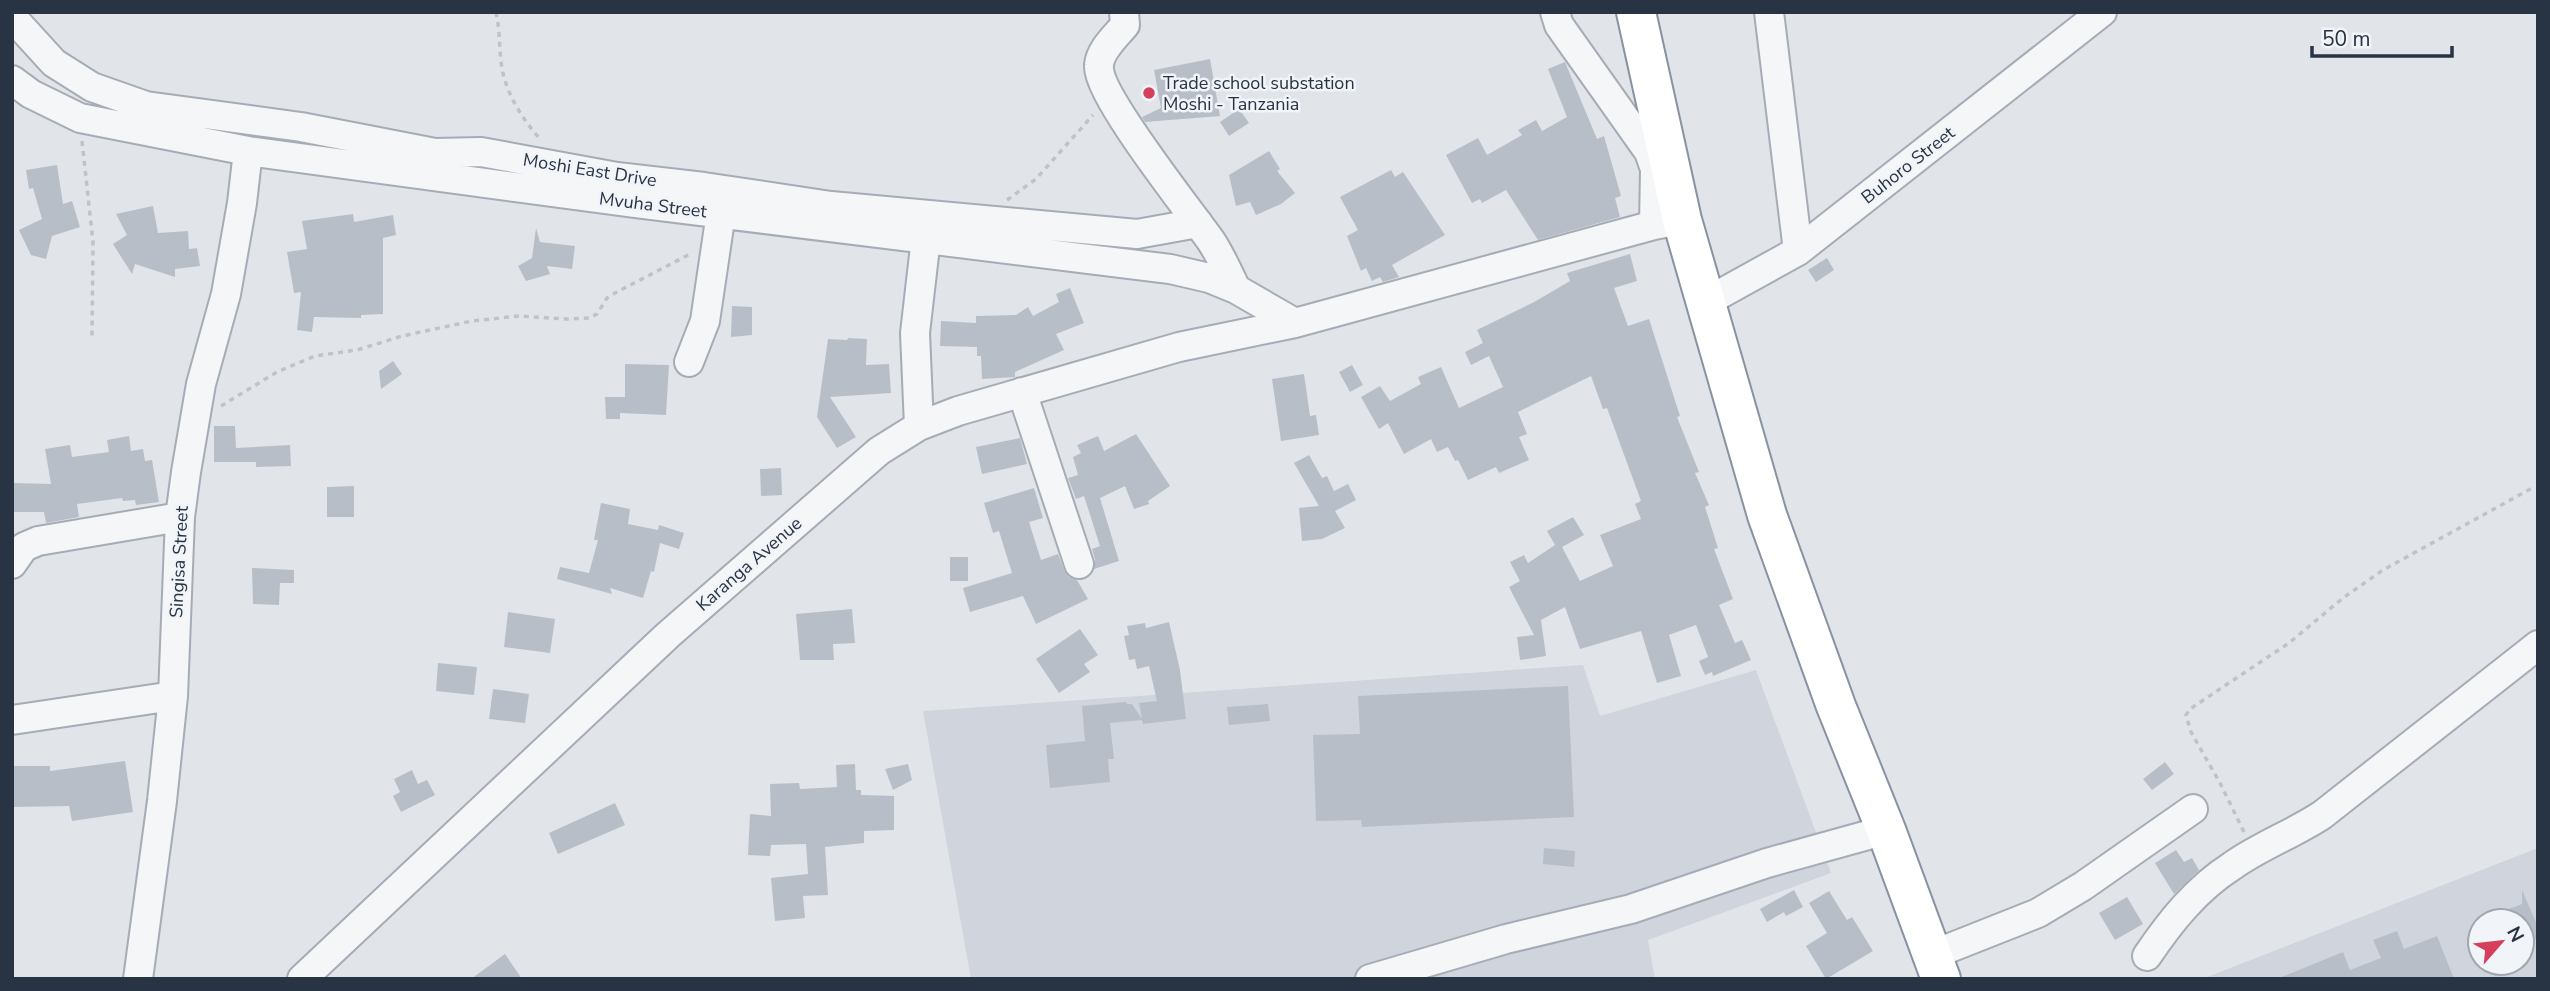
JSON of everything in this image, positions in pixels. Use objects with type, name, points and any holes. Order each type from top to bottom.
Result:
[{"type":"highway","points":[[1636,12],[1668,223],[1704,303],[1768,514],[1836,706],[1886,830],[1936,971]]},
{"type":"street","points":[[1124,12],[1125,24],[1100,56],[1098,68],[1111,97],[1146,153],[1224,261],[1236,289]]},
{"type":"street","points":[[1555,12],[1559,25],[1649,152],[1668,223]]},
{"type":"street","points":[[1769,12],[1798,251]]},
{"type":"street","name":"Buhoro Street","points":[[1704,303],[1798,251],[2102,12]]},
{"type":"street","name":"Moshi East Drive","points":[[12,17],[54,63],[92,87],[146,106],[300,127],[435,153],[481,152],[617,177],[831,206],[1137,234],[1198,223]]},
{"type":"street","name":"Mvuha Street","points":[[12,80],[31,94],[80,118],[248,151],[718,227],[926,238],[1170,269],[1209,278],[1236,289],[1295,323]]},
{"type":"street","name":"Singisa Street","points":[[138,979],[159,829],[173,696],[180,517],[201,384],[226,294],[248,151]]},
{"type":"street","name":"Karanga Avenue","points":[[302,979],[668,635],[879,451],[919,426],[958,411],[1179,347],[1295,323],[1668,223]]},
{"type":"street","points":[[689,362],[705,321],[718,227]]},
{"type":"street","points":[[919,426],[915,333],[926,238]]},
{"type":"street","points":[[1022,392],[1079,564]]},
{"type":"street","points":[[12,564],[24,547],[38,541],[180,517]]},
{"type":"street","points":[[2147,957],[2169,923],[2204,887],[2252,854],[2322,815],[2538,645]]},
{"type":"street","points":[[12,720],[173,696]]},
{"type":"street","points":[[1936,971],[2083,886],[2193,809]]},
{"type":"street","points":[[1370,979],[1506,939],[1631,909],[1767,863],[1886,830]]},
{"type":"path","points":[[496,12],[501,33],[501,62],[509,92],[523,120],[564,166]]},
{"type":"path","points":[[976,220],[1036,179],[1111,97]]},
{"type":"path","points":[[80,118],[93,242],[92,340]]},
{"type":"path","points":[[196,412],[221,407],[277,372],[315,355],[358,349],[402,336],[472,321],[519,316],[589,318],[597,314],[607,298],[718,227]]},
{"type":"path","points":[[2252,854],[2240,821],[2191,732],[2186,715],[2190,709],[2289,643],[2343,598],[2383,570],[2534,487]]},
{"type":"shaded area","points":[[1583,665],[1600,716],[1756,670],[1831,873],[1648,940],[1655,979],[971,979],[923,711]]},
{"type":"shaded area","points":[[2538,848],[2538,979],[2202,979]]},
{"type":"building","points":[[1210,59],[1220,116],[1145,122],[1142,117],[1161,108],[1154,70]]},
{"type":"building","points":[[1565,62],[1597,139],[1604,136],[1621,196],[1615,198],[1620,217],[1538,240],[1506,190],[1482,203],[1480,199],[1472,203],[1446,155],[1478,138],[1487,155],[1522,135],[1518,130],[1536,120],[1542,131],[1567,117],[1548,69]]},
{"type":"building","points":[[1239,109],[1249,123],[1229,136],[1220,122]]},
{"type":"building","points":[[1269,151],[1280,169],[1277,171],[1295,193],[1281,204],[1256,215],[1250,202],[1236,206],[1229,175]]},
{"type":"building","points":[[57,165],[63,204],[72,201],[80,227],[52,236],[46,259],[31,255],[19,230],[42,219],[33,188],[29,189],[26,170]]},
{"type":"building","points":[[1391,170],[1395,177],[1403,172],[1445,235],[1392,265],[1399,277],[1383,282],[1380,277],[1372,281],[1366,268],[1361,271],[1347,236],[1358,230],[1340,197]]},
{"type":"building","points":[[153,206],[158,233],[188,231],[189,249],[197,248],[200,266],[175,269],[175,277],[135,264],[132,274],[113,244],[127,235],[116,214]]},
{"type":"building","points":[[353,214],[354,222],[393,215],[396,235],[383,238],[383,314],[361,315],[361,318],[314,317],[312,332],[297,330],[301,292],[294,293],[287,252],[307,249],[302,221]]},
{"type":"building","points":[[536,228],[540,242],[575,246],[572,269],[547,266],[550,274],[526,281],[518,266],[532,258]]},
{"type":"building","points":[[1630,254],[1637,281],[1614,288],[1628,326],[1649,319],[1680,416],[1677,417],[1699,472],[1695,473],[1709,505],[1705,507],[1718,548],[1714,549],[1733,599],[1719,605],[1735,643],[1742,640],[1751,660],[1713,676],[1712,672],[1705,675],[1699,661],[1708,657],[1696,625],[1669,635],[1681,676],[1657,683],[1641,631],[1580,649],[1565,607],[1541,620],[1546,656],[1520,660],[1517,637],[1534,635],[1509,587],[1520,581],[1510,562],[1524,555],[1528,563],[1555,545],[1547,531],[1573,517],[1584,535],[1562,547],[1580,581],[1613,566],[1600,535],[1641,519],[1635,504],[1641,501],[1607,408],[1603,409],[1591,376],[1518,412],[1527,434],[1519,437],[1529,460],[1499,473],[1496,467],[1468,480],[1448,447],[1437,452],[1431,439],[1404,454],[1388,423],[1379,429],[1361,397],[1380,386],[1390,401],[1421,384],[1418,377],[1441,367],[1459,408],[1503,387],[1489,356],[1471,365],[1465,352],[1483,343],[1477,330],[1570,281],[1567,273]]},
{"type":"building","points":[[1827,258],[1834,270],[1816,282],[1808,270]]},
{"type":"building","points":[[1070,288],[1084,323],[1056,334],[1064,350],[1015,372],[1015,377],[982,379],[981,356],[977,356],[977,347],[940,346],[941,321],[976,323],[976,316],[1016,315],[1028,307],[1033,316],[1059,302],[1056,294]]},
{"type":"building","points":[[732,306],[752,307],[752,335],[731,337]]},
{"type":"building","points":[[828,339],[867,339],[866,365],[889,364],[891,393],[830,397],[856,437],[837,448],[817,417]]},
{"type":"building","points":[[393,361],[402,374],[381,389],[379,371]]},
{"type":"building","points":[[625,364],[669,365],[666,415],[620,413],[620,419],[606,419],[605,397],[625,397]]},
{"type":"building","points":[[1352,365],[1363,385],[1350,392],[1339,372]]},
{"type":"building","points":[[1304,374],[1310,416],[1316,415],[1319,435],[1281,441],[1272,379]]},
{"type":"building","points":[[214,426],[235,426],[236,448],[290,445],[291,466],[256,467],[256,462],[214,462]]},
{"type":"building","points":[[1136,434],[1170,486],[1148,501],[1149,504],[1134,509],[1125,486],[1100,498],[1119,561],[1094,569],[1092,549],[1100,546],[1084,496],[1076,499],[1068,478],[1078,475],[1073,457],[1081,453],[1077,445],[1098,436],[1104,451]]},
{"type":"building","points":[[129,436],[131,451],[143,449],[145,461],[152,460],[159,502],[136,505],[135,500],[123,501],[122,498],[77,504],[79,517],[46,523],[44,512],[12,512],[12,483],[51,484],[45,449],[70,445],[72,457],[109,452],[107,440]]},
{"type":"building","points":[[1020,438],[1027,464],[982,474],[976,447]]},
{"type":"building","points":[[1309,455],[1322,478],[1327,476],[1334,491],[1348,484],[1356,500],[1335,511],[1345,528],[1322,539],[1302,541],[1299,508],[1319,506],[1294,463]]},
{"type":"building","points":[[781,468],[782,495],[761,496],[760,469]]},
{"type":"building","points":[[354,486],[354,517],[327,517],[327,487]]},
{"type":"building","points":[[1034,488],[1043,518],[1029,522],[1041,560],[1058,554],[1064,570],[1069,577],[1077,580],[1088,599],[1036,624],[1023,596],[970,612],[963,588],[1012,573],[999,531],[993,533],[984,503]]},
{"type":"building","points":[[601,503],[630,509],[628,524],[658,530],[659,525],[684,533],[679,549],[660,543],[654,572],[651,571],[643,598],[610,588],[612,594],[557,579],[560,567],[589,573],[598,540],[594,540]]},
{"type":"building","points":[[950,557],[968,557],[968,581],[950,581]]},
{"type":"building","points":[[252,568],[294,570],[294,583],[280,583],[279,605],[253,604]]},
{"type":"building","points":[[852,609],[855,643],[833,644],[834,660],[800,660],[796,614]]},
{"type":"building","points":[[508,612],[555,619],[550,653],[504,647]]},
{"type":"building","points":[[1169,622],[1180,670],[1186,719],[1143,724],[1142,720],[1110,723],[1114,759],[1108,759],[1110,782],[1050,788],[1046,745],[1085,741],[1082,706],[1126,702],[1132,704],[1142,719],[1139,703],[1157,701],[1149,666],[1137,669],[1135,659],[1129,660],[1124,636],[1129,635],[1127,626],[1145,623],[1146,628]]},
{"type":"building","points":[[1080,629],[1098,655],[1084,664],[1090,672],[1059,693],[1036,659]]},
{"type":"building","points":[[438,663],[477,667],[474,695],[436,691]]},
{"type":"building","points":[[1568,686],[1574,817],[1362,827],[1361,820],[1316,821],[1313,735],[1360,734],[1358,696]]},
{"type":"building","points":[[493,689],[529,694],[525,723],[489,719]]},
{"type":"building","points":[[1268,704],[1270,721],[1229,725],[1227,707]]},
{"type":"building","points":[[125,761],[133,812],[72,821],[69,806],[12,807],[12,766],[50,766],[50,771]]},
{"type":"building","points":[[2165,762],[2174,774],[2152,790],[2143,779]]},
{"type":"building","points":[[855,764],[856,790],[861,790],[861,795],[894,796],[894,830],[864,831],[864,843],[825,847],[828,895],[803,896],[805,918],[775,921],[771,878],[808,874],[806,844],[771,845],[770,856],[748,855],[750,814],[771,816],[770,784],[799,783],[800,789],[837,787],[836,765]]},
{"type":"building","points":[[908,764],[912,780],[893,790],[885,769]]},
{"type":"building","points":[[412,770],[418,784],[427,780],[435,795],[401,812],[393,796],[400,792],[394,779]]},
{"type":"building","points":[[615,803],[625,825],[558,854],[549,833]]},
{"type":"building","points":[[1544,848],[1575,851],[1574,867],[1543,864]]},
{"type":"building","points":[[2176,850],[2184,862],[2192,858],[2199,870],[2174,894],[2155,863]]},
{"type":"building","points":[[1794,890],[1803,907],[1786,916],[1784,912],[1767,922],[1760,909]]},
{"type":"building","points":[[2522,890],[2529,907],[2514,907],[2522,904]]},
{"type":"building","points":[[1829,891],[1847,920],[1852,917],[1873,951],[1826,979],[1806,946],[1827,933],[1809,903]]},
{"type":"building","points":[[2127,897],[2143,924],[2115,940],[2099,913]]},
{"type":"building","points":[[2397,931],[2404,949],[2437,936],[2454,979],[2277,979],[2343,952],[2350,970],[2381,958],[2373,940]]},
{"type":"building","points":[[505,954],[522,979],[471,979]]},
{"type":"place","name":"Trade school substation Moshi - Tanzania","points":[[1149,93]]}]
